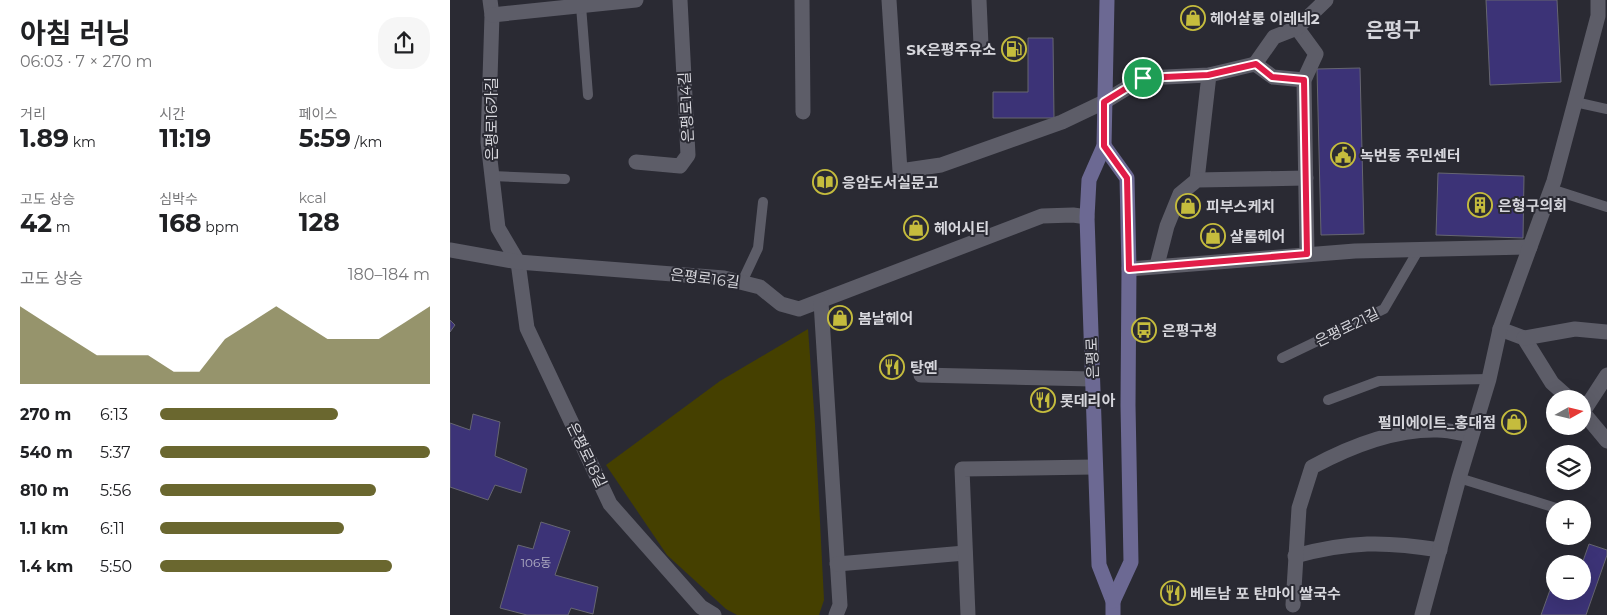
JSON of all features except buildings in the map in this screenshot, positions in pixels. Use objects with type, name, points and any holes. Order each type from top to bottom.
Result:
[{"type":"main road","name":"은평로","points":[[1107,0],[1104,146],[1089,180],[1087,217],[1094,466],[1099,565],[1113,608]]},
{"type":"main road","name":"은평로","points":[[1104,146],[1127,178],[1129,269],[1128,405],[1131,562],[1113,608]]},
{"type":"street","points":[[491,8],[582,6],[636,0]]},
{"type":"street","name":"은평로14길","points":[[636,162],[680,166],[688,155],[680,0]]},
{"type":"street","points":[[802,0],[803,112]]},
{"type":"street","points":[[889,0],[900,171],[941,165],[1062,122],[1104,102],[1143,78],[1208,75],[1256,64],[1274,37],[1296,28],[1326,0]]},
{"type":"street","points":[[979,0],[981,45]]},
{"type":"street","points":[[1424,615],[1459,478],[1489,379],[1500,328],[1551,189],[1598,16],[1599,0],[1607,1]]},
{"type":"street","name":"은평로16가길","points":[[491,8],[488,142],[498,228],[518,262]]},
{"type":"street","points":[[1296,28],[1316,54],[1304,80],[1307,254]]},
{"type":"street","points":[[1256,64],[1272,77],[1304,80]]},
{"type":"street","points":[[1197,180],[1208,75]]},
{"type":"street","points":[[1157,266],[1166,226],[1180,194],[1197,180],[1306,178]]},
{"type":"street","name":"은평로16길","points":[[450,250],[518,262],[724,278],[760,287],[781,304],[799,309],[1042,216],[1073,215],[1087,217]]},
{"type":"street","points":[[1129,269],[1307,254],[1418,249],[1530,247]]},
{"type":"street","name":"은평로18길","points":[[518,262],[527,328],[610,504],[701,607],[714,615]]},
{"type":"street","points":[[821,302],[840,612]]},
{"type":"street","points":[[1500,328],[1524,338],[1575,329],[1607,332]]},
{"type":"street","points":[[1524,338],[1552,383],[1560,390]]},
{"type":"street","points":[[921,375],[1092,379]]},
{"type":"street","points":[[1591,400],[1607,375]]},
{"type":"street","points":[[1591,422],[1607,441]]},
{"type":"street","points":[[1293,605],[1299,508],[1312,467],[1343,450],[1397,434],[1437,430],[1472,435]]},
{"type":"street","points":[[968,615],[962,469],[1094,466]]},
{"type":"street","points":[[1295,556],[1330,547],[1363,543],[1397,543],[1440,550]]},
{"type":"street","points":[[838,564],[965,554]]},
{"type":"lane","points":[[582,6],[588,95]]},
{"type":"lane","points":[[1575,102],[1607,109]]},
{"type":"lane","points":[[492,176],[565,179]]},
{"type":"lane","points":[[1551,189],[1607,207]]},
{"type":"lane","points":[[742,282],[758,248],[763,202]]},
{"type":"lane","name":"은평로21길","points":[[1282,358],[1384,309],[1418,249]]},
{"type":"lane","points":[[1328,400],[1379,381],[1489,379]]},
{"type":"lane","points":[[1459,478],[1546,505]]},
{"type":"shaded area","points":[[808,329],[824,600],[819,615],[737,615],[726,609],[667,555],[606,465],[720,381]]},
{"type":"place","name":"헤어살롱 이레네2","points":[[1193,18]]},
{"type":"place","name":"SK은평주유소","points":[[1014,49]]},
{"type":"place","name":"녹번동 주민센터","points":[[1343,155]]},
{"type":"place","name":"응암도서실문고","points":[[825,182]]},
{"type":"place","name":"은형구의회","points":[[1480,205]]},
{"type":"place","name":"피부스케치","points":[[1188,206]]},
{"type":"place","name":"헤어시티","points":[[916,228]]},
{"type":"place","name":"샬롬헤어","points":[[1213,236]]},
{"type":"place","name":"봄날헤어","points":[[840,318]]},
{"type":"place","name":"은평구청","points":[[1144,330]]},
{"type":"place","name":"탕옌","points":[[892,367]]},
{"type":"place","name":"롯데리아","points":[[1043,400]]},
{"type":"place","name":"펄미에이트_홍대점","points":[[1514,422]]},
{"type":"place","name":"베트남 포 탄마이 쌀국수","points":[[1173,593]]},
{"type":"district","name":"은평구","points":[[1393,30]]},
{"type":"route","points":[[1256,64],[1272,77],[1304,80],[1307,254],[1129,269],[1127,178],[1104,146],[1104,102],[1143,78],[1208,75],[1256,64]]}]
